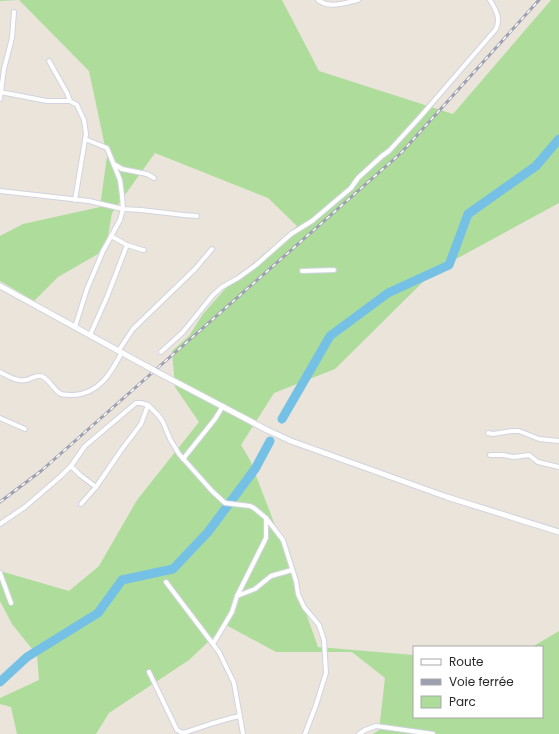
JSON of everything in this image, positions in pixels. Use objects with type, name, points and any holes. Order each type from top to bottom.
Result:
[{"type":"street","points":[[318,0],[322,4],[335,5],[358,0]]},
{"type":"street","points":[[161,352],[183,332],[213,295],[222,287],[256,265],[291,234],[318,216],[351,188],[358,178],[389,150],[420,117],[496,29],[498,17],[490,0]]},
{"type":"street","points":[[0,99],[4,69],[12,38],[14,12]]},
{"type":"street","points":[[49,61],[67,92],[70,101]]},
{"type":"street","points":[[0,92],[46,101],[70,101],[77,105],[84,120],[86,134],[75,200]]},
{"type":"street","points":[[75,327],[87,289],[103,250],[120,220],[123,209],[120,180],[107,148],[85,139]]},
{"type":"street","points":[[113,164],[122,168],[147,174],[154,178]]},
{"type":"street","points":[[0,191],[89,202],[123,209],[197,216]]},
{"type":"street","points":[[111,236],[127,245],[144,250]]},
{"type":"street","points":[[90,335],[107,297],[127,245]]},
{"type":"street","points":[[0,372],[14,379],[21,380],[41,376],[47,379],[60,393],[69,395],[92,391],[109,375],[133,329],[195,270],[212,249]]},
{"type":"street","points":[[302,272],[334,270]]},
{"type":"street","points":[[0,286],[159,373],[267,430],[291,441],[447,497],[559,532]]},
{"type":"street","points":[[0,524],[25,507],[71,466],[85,446],[136,403],[148,405],[161,418],[170,439],[183,459],[212,491],[225,503],[250,506],[254,508],[266,518],[284,540],[296,581],[298,594],[304,607],[319,625],[324,640],[326,673],[305,734]]},
{"type":"street","points":[[81,504],[96,487],[141,424],[148,405]]},
{"type":"street","points":[[183,459],[215,419],[223,406]]},
{"type":"street","points":[[0,418],[25,429]]},
{"type":"street","points":[[488,433],[493,434],[519,431],[539,439],[559,441]]},
{"type":"street","points":[[490,455],[514,457],[529,455],[538,462],[559,467]]},
{"type":"street","points":[[71,466],[96,487]]},
{"type":"street","points":[[213,644],[232,612],[237,596],[266,538],[266,518]]},
{"type":"street","points":[[237,596],[255,589],[271,576],[292,570]]},
{"type":"street","points":[[0,573],[11,603]]},
{"type":"street","points":[[166,582],[219,652],[234,683],[243,734]]},
{"type":"street","points":[[149,672],[177,730],[183,733],[221,720],[240,716]]},
{"type":"street","points":[[359,734],[376,726],[433,734]]},
{"type":"green space","points":[[19,0],[282,0],[319,71],[453,114],[551,0],[559,0],[559,203],[434,271],[335,369],[274,393],[241,445],[250,460],[273,520],[318,647],[413,655],[413,718],[543,718],[543,646],[534,646],[559,631],[559,734],[373,734],[379,730],[385,678],[352,652],[276,652],[226,625],[189,660],[109,713],[96,734],[17,734],[11,707],[0,704],[0,698],[39,680],[37,655],[12,624],[0,601],[0,571],[69,591],[99,566],[137,500],[199,422],[175,387],[172,351],[189,336],[203,314],[232,281],[297,226],[268,198],[155,153],[112,213],[108,236],[98,254],[58,277],[34,301],[0,281],[0,236],[23,224],[100,207],[107,156],[89,71]]},
{"type":"waterway","points":[[282,419],[330,336],[388,293],[449,265],[468,214],[536,166],[559,139]]},
{"type":"waterway","points":[[0,682],[27,657],[98,613],[122,580],[173,569],[208,532],[255,469],[270,441]]},
{"type":"railway","points":[[0,502],[41,471],[401,153],[539,0]]}]
